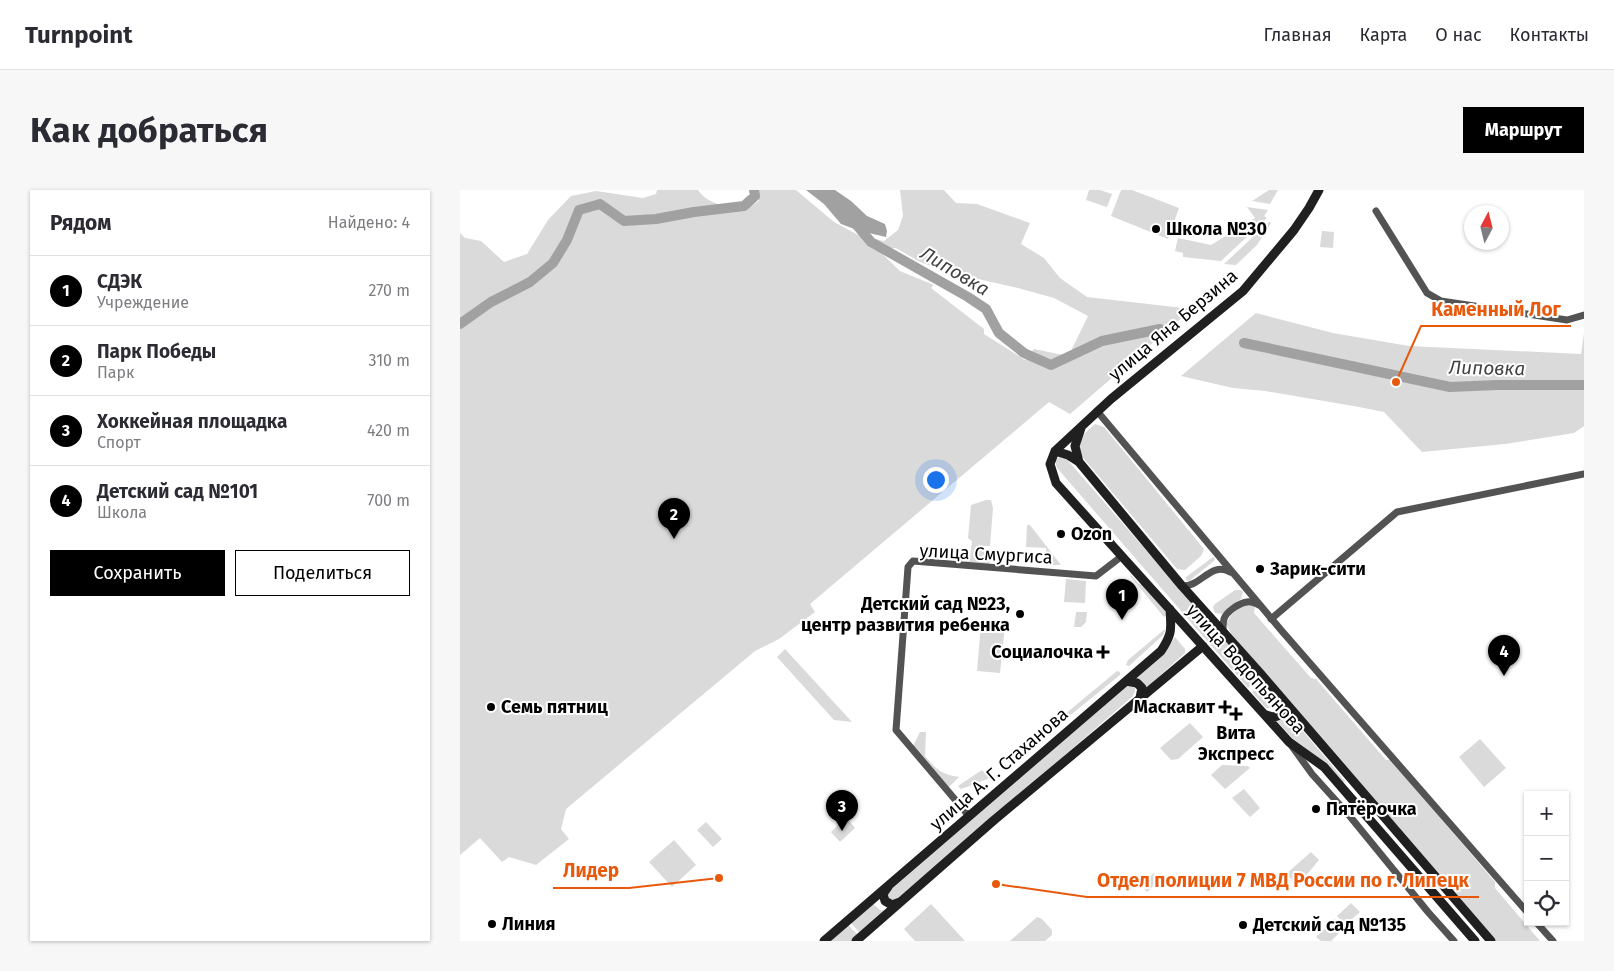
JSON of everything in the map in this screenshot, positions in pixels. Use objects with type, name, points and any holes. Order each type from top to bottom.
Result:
[{"type":"main road","name":"улица Яна Берзина","points":[[1055,451],[1097,411],[1243,291],[1294,230],[1310,208],[1319,190]]},
{"type":"main road","points":[[1079,462],[1075,446],[1083,423]]},
{"type":"main road","name":"улица Водопьянова","points":[[1475,941],[1324,767],[1288,742],[1056,483],[1050,464],[1055,451],[1079,462],[1182,586],[1281,697],[1491,941]]},
{"type":"main road","name":"улица А. Г. Стаханова","points":[[824,941],[1162,650],[1170,638],[1170,609]]},
{"type":"main road","name":"улица А. Г. Стаханова","points":[[856,941],[993,821],[1203,646]]},
{"type":"main road","points":[[1126,681],[1137,682],[1142,688],[1140,698]]},
{"type":"main road","points":[[1264,714],[1269,717],[1278,716],[1283,707],[1281,697]]},
{"type":"main road","points":[[889,885],[883,894],[885,901],[892,905],[902,901]]},
{"type":"street","points":[[1376,211],[1427,293],[1441,301],[1567,320],[1584,315]]},
{"type":"street","points":[[1097,411],[1234,575],[1524,908]]},
{"type":"street","points":[[1272,619],[1397,512],[1584,474]]},
{"type":"street","name":"улица Смургиса","points":[[970,816],[896,730],[908,566],[914,561],[1096,576],[1122,556]]},
{"type":"street","points":[[1182,586],[1191,584],[1215,569],[1223,569],[1234,575]]},
{"type":"street","points":[[1223,632],[1224,620],[1229,613],[1248,602],[1260,605]]},
{"type":"street","points":[[1288,742],[1312,774],[1348,814],[1454,941]]},
{"type":"street","points":[[1540,926],[1553,941]]},
{"type":"shaded area","points":[[657,190],[698,190],[712,202],[743,211],[759,201],[759,190],[796,190],[834,222],[860,236],[884,241],[898,230],[903,216],[900,190],[944,190],[956,203],[977,204],[1030,223],[1021,244],[1044,258],[1060,278],[1087,297],[1192,309],[1070,414],[1049,402],[810,604],[815,612],[779,639],[755,651],[566,809],[561,829],[569,839],[536,865],[509,857],[502,862],[480,838],[460,855],[460,233],[465,238],[481,241],[504,262],[527,254],[548,220],[571,196],[596,191],[643,198],[656,194]],"holes":[[[896,248],[920,262],[951,273],[1054,298],[1088,316],[1071,351],[1063,355],[1034,349],[1025,360],[984,334],[984,329],[931,288],[934,285],[900,271],[877,249]]]},
{"type":"shaded area","points":[[806,190],[835,190],[851,201],[867,216],[885,224],[886,237],[841,224],[824,204]]},
{"type":"shaded area","points":[[1089,190],[1100,190],[1112,194],[1107,207],[1086,200]]},
{"type":"shaded area","points":[[1121,190],[1132,190],[1179,208],[1168,239],[1111,216]]},
{"type":"shaded area","points":[[1269,190],[1278,190],[1270,204],[1252,201]]},
{"type":"shaded area","points":[[1247,207],[1268,210],[1264,216],[1267,218],[1221,261],[1183,257],[1183,253],[1175,251],[1178,238],[1211,245],[1255,218]]},
{"type":"shaded area","points":[[1269,222],[1271,223],[1257,245],[1236,265],[1224,264]]},
{"type":"shaded area","points":[[1322,231],[1334,232],[1333,248],[1320,247]]},
{"type":"shaded area","points":[[1256,313],[1333,333],[1409,346],[1581,354],[1584,333],[1584,426],[1574,433],[1505,444],[1422,452],[1384,412],[1265,391],[1233,388],[1181,376]]},
{"type":"shaded area","points":[[1095,424],[1104,427],[1204,549],[1201,556],[1185,570],[1177,569],[1079,453],[1081,439]]},
{"type":"shaded area","points":[[1060,456],[1064,456],[1258,679],[1248,688],[1057,468],[1055,461]]},
{"type":"shaded area","points":[[991,500],[993,508],[990,546],[984,546],[984,558],[990,562],[989,564],[965,563],[970,558],[972,541],[968,538],[971,505]]},
{"type":"shaded area","points":[[1027,525],[1030,525],[1061,565],[1046,565],[1046,548],[1026,547]]},
{"type":"shaded area","points":[[1213,557],[1214,561],[1189,581],[1186,580],[1186,577]]},
{"type":"shaded area","points":[[1131,575],[1139,584],[1143,585],[1167,615],[1164,617]]},
{"type":"shaded area","points":[[1066,579],[1086,581],[1085,603],[1064,602]]},
{"type":"shaded area","points":[[1235,590],[1243,592],[1241,599],[1222,614],[1215,613],[1213,607],[1215,604]]},
{"type":"shaded area","points":[[1245,604],[1251,604],[1255,607],[1254,613],[1311,678],[1316,679],[1386,760],[1391,760],[1495,882],[1495,888],[1524,922],[1524,926],[1527,926],[1540,941],[1496,941],[1232,635],[1226,624],[1231,615]]},
{"type":"shaded area","points":[[1076,612],[1087,612],[1086,622],[1081,627],[1074,627]]},
{"type":"shaded area","points":[[981,624],[1005,626],[1000,673],[977,671]]},
{"type":"shaded area","points":[[1165,629],[1164,634],[1160,638],[1129,666],[1126,665],[1128,660]]},
{"type":"shaded area","points":[[1175,637],[1185,649],[1185,653],[1146,688],[1136,677],[1166,650]]},
{"type":"shaded area","points":[[785,649],[852,722],[834,720],[777,657]]},
{"type":"shaded area","points":[[1117,671],[1120,672],[1120,675],[1057,726],[1053,724]]},
{"type":"shaded area","points":[[1131,684],[1135,688],[1133,696],[898,900],[890,901],[887,899],[888,890],[1121,689]]},
{"type":"shaded area","points":[[1260,685],[1275,701],[1272,708],[1266,708],[1252,692]]},
{"type":"shaded area","points":[[1286,711],[1345,781],[1343,783],[1322,760],[1292,738],[1276,720]]},
{"type":"shaded area","points":[[1190,723],[1203,737],[1178,759],[1171,760],[1160,748]]},
{"type":"shaded area","points":[[920,732],[926,732],[925,756],[940,771],[959,777],[949,787],[913,746]]},
{"type":"shaded area","points":[[1480,739],[1506,768],[1484,787],[1459,757]]},
{"type":"shaded area","points":[[1222,765],[1248,766],[1250,768],[1225,789],[1211,775]]},
{"type":"shaded area","points":[[982,770],[990,778],[961,789],[958,786]]},
{"type":"shaded area","points":[[1244,789],[1260,808],[1250,817],[1232,798]]},
{"type":"shaded area","points":[[845,818],[855,828],[840,842],[831,832]]},
{"type":"shaded area","points":[[706,822],[722,839],[713,847],[697,830]]},
{"type":"shaded area","points":[[674,840],[696,865],[672,887],[649,862]]},
{"type":"shaded area","points":[[1311,852],[1319,860],[1298,885],[1286,874]]},
{"type":"shaded area","points":[[1154,873],[1160,879],[1147,892],[1141,885]]},
{"type":"shaded area","points":[[872,903],[880,910],[885,911],[860,933],[850,922]]},
{"type":"shaded area","points":[[1351,903],[1360,912],[1345,925],[1337,916]]},
{"type":"shaded area","points":[[931,904],[965,941],[915,941],[904,929]]},
{"type":"shaded area","points":[[1037,917],[1042,919],[1052,930],[1052,935],[1045,941],[1010,941]]},
{"type":"shaded area","points":[[1335,919],[1344,928],[1331,941],[1321,941],[1316,937]]},
{"type":"shaded area","points":[[847,924],[858,935],[851,941],[828,941]]},
{"type":"waterway","name":"Липовка","points":[[460,324],[491,302],[530,282],[553,263],[567,240],[579,210],[600,204],[624,221],[656,219],[744,206],[755,196],[754,190]]},
{"type":"waterway","name":"Липовка","points":[[855,223],[871,242],[986,309],[999,333],[1024,353],[1051,365],[1102,341],[1160,329]]},
{"type":"waterway","name":"Липовка","points":[[1244,343],[1450,387],[1584,385]]},
{"type":"place","name":"Школа №30","points":[[1156,229]]},
{"type":"place","name":"Каменный Лог","points":[[1396,382]]},
{"type":"place","name":"Ozon","points":[[1061,534]]},
{"type":"place","name":"Парк Победы","points":[[674,539]]},
{"type":"place","name":"Зарик-сити","points":[[1260,569]]},
{"type":"place","name":"Детский сад №23, центр развития ребенка","points":[[1020,614]]},
{"type":"place","name":"СДЭК","points":[[1122,620]]},
{"type":"place","name":"Социалочка","points":[[1103,652]]},
{"type":"place","name":"Детский сад №101","points":[[1504,676]]},
{"type":"place","name":"Семь пятниц","points":[[491,707]]},
{"type":"place","name":"Маскавит","points":[[1225,707]]},
{"type":"place","name":"Вита Экспресс","points":[[1236,714]]},
{"type":"place","name":"Пятёрочка","points":[[1316,809]]},
{"type":"place","name":"Хоккейная площадка","points":[[842,831]]},
{"type":"place","name":"Лидер","points":[[719,878]]},
{"type":"place","name":"Отдел полиции 7 МВД России по г. Липецк","points":[[996,884]]},
{"type":"place","name":"Линия","points":[[492,924]]},
{"type":"place","name":"Детский сад №135","points":[[1243,925]]}]
